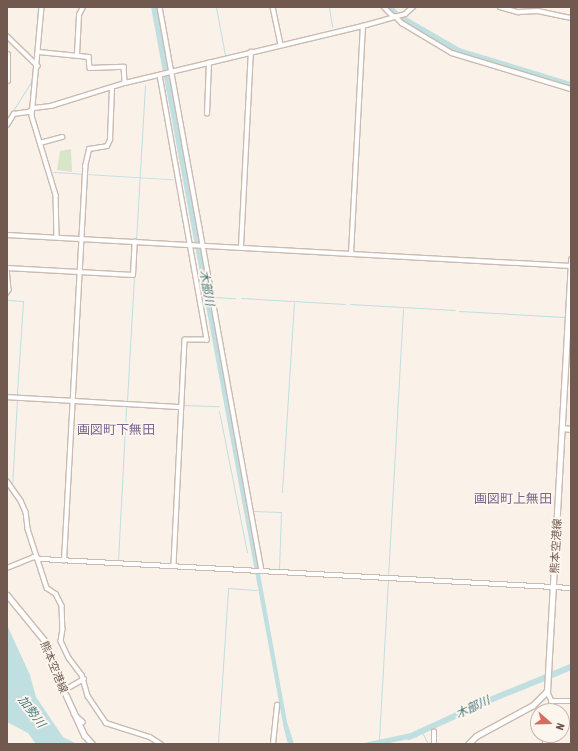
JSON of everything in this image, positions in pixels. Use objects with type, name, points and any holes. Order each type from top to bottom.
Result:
[{"type":"main road","points":[[7,54],[7,80]]},
{"type":"main road","name":"熊本空港線","points":[[547,691],[554,587],[571,259]]},
{"type":"main road","points":[[562,428],[571,429]]},
{"type":"main road","name":"熊本空港線","points":[[7,595],[44,640],[74,714],[92,744]]},
{"type":"main road","points":[[468,744],[476,736],[533,705],[547,691]]},
{"type":"street","points":[[42,7],[33,120],[56,195],[57,237]]},
{"type":"street","points":[[77,55],[79,15],[83,7]]},
{"type":"street","points":[[160,7],[261,571]]},
{"type":"street","points":[[273,7],[280,44]]},
{"type":"street","points":[[384,7],[402,23],[452,53],[571,89]]},
{"type":"street","points":[[7,125],[14,114],[29,112],[34,108],[50,106],[125,84],[280,44],[362,26],[395,17],[414,7]]},
{"type":"street","points":[[500,7],[518,12],[538,11],[571,18]]},
{"type":"street","points":[[351,254],[362,26]]},
{"type":"street","points":[[7,36],[38,66]]},
{"type":"street","points":[[39,52],[89,57],[90,68],[124,67],[125,84]]},
{"type":"street","points":[[241,247],[251,52]]},
{"type":"street","points":[[207,114],[209,63]]},
{"type":"street","points":[[160,75],[207,340],[185,340],[174,566]]},
{"type":"street","points":[[64,561],[85,174],[89,149],[107,146],[110,140],[112,89]]},
{"type":"street","points":[[40,143],[62,137]]},
{"type":"street","points":[[7,235],[571,266]]},
{"type":"street","points":[[7,293],[9,290],[7,268],[133,275],[135,242]]},
{"type":"street","points":[[7,397],[181,407]]},
{"type":"street","points":[[7,481],[21,501],[36,558],[47,588],[56,594],[62,606],[64,629],[61,641],[84,679],[88,696],[106,723],[150,737],[161,744]]},
{"type":"street","points":[[7,568],[36,558],[64,561],[571,588]]},
{"type":"street","points":[[70,687],[84,679]]},
{"type":"street","points":[[547,691],[552,701],[571,700]]},
{"type":"street","points":[[274,744],[277,705]]},
{"type":"street","points":[[74,714],[83,722]]},
{"type":"street","points":[[434,732],[434,744]]},
{"type":"green space","points":[[71,149],[72,172],[57,170],[60,151]]},
{"type":"water","points":[[151,7],[157,7],[287,722],[294,744],[288,744],[284,729]]},
{"type":"water","name":"加勢川","points":[[7,625],[30,675],[36,697],[63,737],[77,744],[36,744],[28,733],[7,722]]},
{"type":"water","points":[[416,732],[418,737],[385,744],[359,744]]},
{"type":"waterway","points":[[35,60],[38,7]]},
{"type":"waterway","points":[[216,7],[225,55]]},
{"type":"waterway","points":[[329,7],[332,27]]},
{"type":"waterway","points":[[389,7],[395,13]]},
{"type":"waterway","points":[[402,18],[459,51],[571,85]]},
{"type":"waterway","points":[[7,120],[31,82],[34,65]]},
{"type":"waterway","points":[[136,241],[145,85]]},
{"type":"waterway","points":[[53,172],[182,180]]},
{"type":"waterway","points":[[127,401],[134,276]]},
{"type":"waterway","points":[[213,297],[235,298]]},
{"type":"waterway","points":[[241,298],[345,304]]},
{"type":"waterway","points":[[8,300],[23,301],[17,395],[180,405]]},
{"type":"waterway","points":[[282,492],[294,302]]},
{"type":"waterway","points":[[350,304],[455,310]]},
{"type":"waterway","points":[[388,577],[403,308]]},
{"type":"waterway","points":[[459,311],[565,317]]},
{"type":"waterway","points":[[12,487],[17,400]]},
{"type":"waterway","points":[[183,405],[219,406]]},
{"type":"waterway","points":[[118,561],[126,406]]},
{"type":"waterway","points":[[219,411],[247,552]]},
{"type":"waterway","points":[[253,511],[281,512],[279,569]]},
{"type":"waterway","points":[[379,740],[388,580]]},
{"type":"waterway","points":[[218,744],[228,588],[257,590]]},
{"type":"waterway","name":"木部川","points":[[409,737],[490,700],[571,667]]},
{"type":"waterway","points":[[422,732],[428,744]]},
{"type":"district","name":"画図町下無田","points":[[116,430]]},
{"type":"district","name":"画図町上無田","points":[[513,499]]}]
